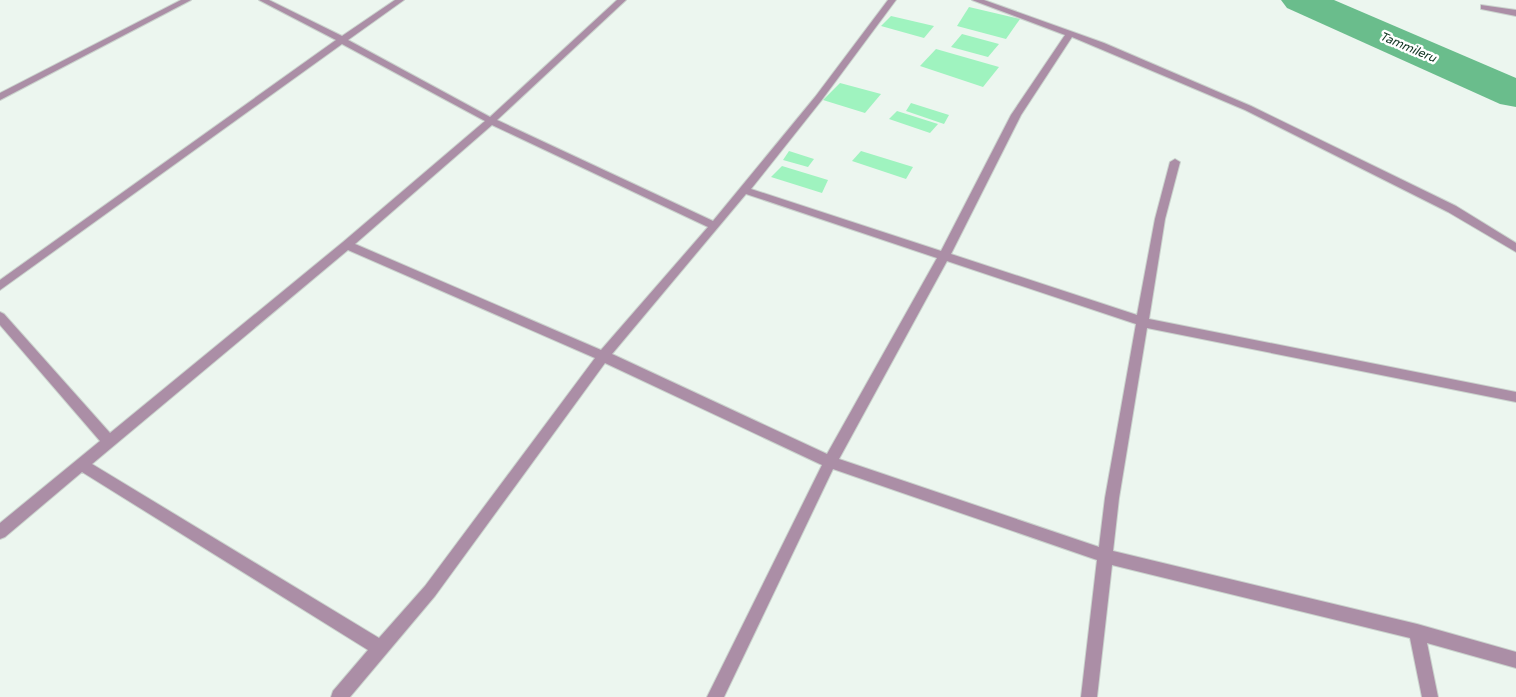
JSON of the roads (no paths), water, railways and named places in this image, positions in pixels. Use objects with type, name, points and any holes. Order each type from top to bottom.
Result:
[{"type":"street","points":[[0,97],[187,0]]},
{"type":"street","points":[[264,0],[342,40],[491,122],[715,226]]},
{"type":"street","points":[[0,286],[400,0]]},
{"type":"street","points":[[0,532],[347,245],[491,122],[622,0]]},
{"type":"street","points":[[339,697],[430,591],[603,356],[715,226],[818,99],[892,0]]},
{"type":"street","points":[[976,0],[1101,44],[1248,108],[1452,209],[1516,248]]},
{"type":"street","points":[[1484,7],[1516,13]]},
{"type":"street","points":[[715,697],[830,462],[943,257],[1016,115],[1070,34]]},
{"type":"street","points":[[1089,697],[1112,498],[1160,219],[1175,162]]},
{"type":"street","points":[[744,190],[1143,322],[1516,397]]},
{"type":"street","points":[[347,245],[603,356],[830,462],[1106,556],[1417,632],[1516,660]]},
{"type":"street","points":[[0,317],[109,442]]},
{"type":"street","points":[[82,465],[381,649]]},
{"type":"street","points":[[1417,632],[1430,697]]},
{"type":"waterway","name":"Tammileru","points":[[1301,0],[1516,94]]}]
